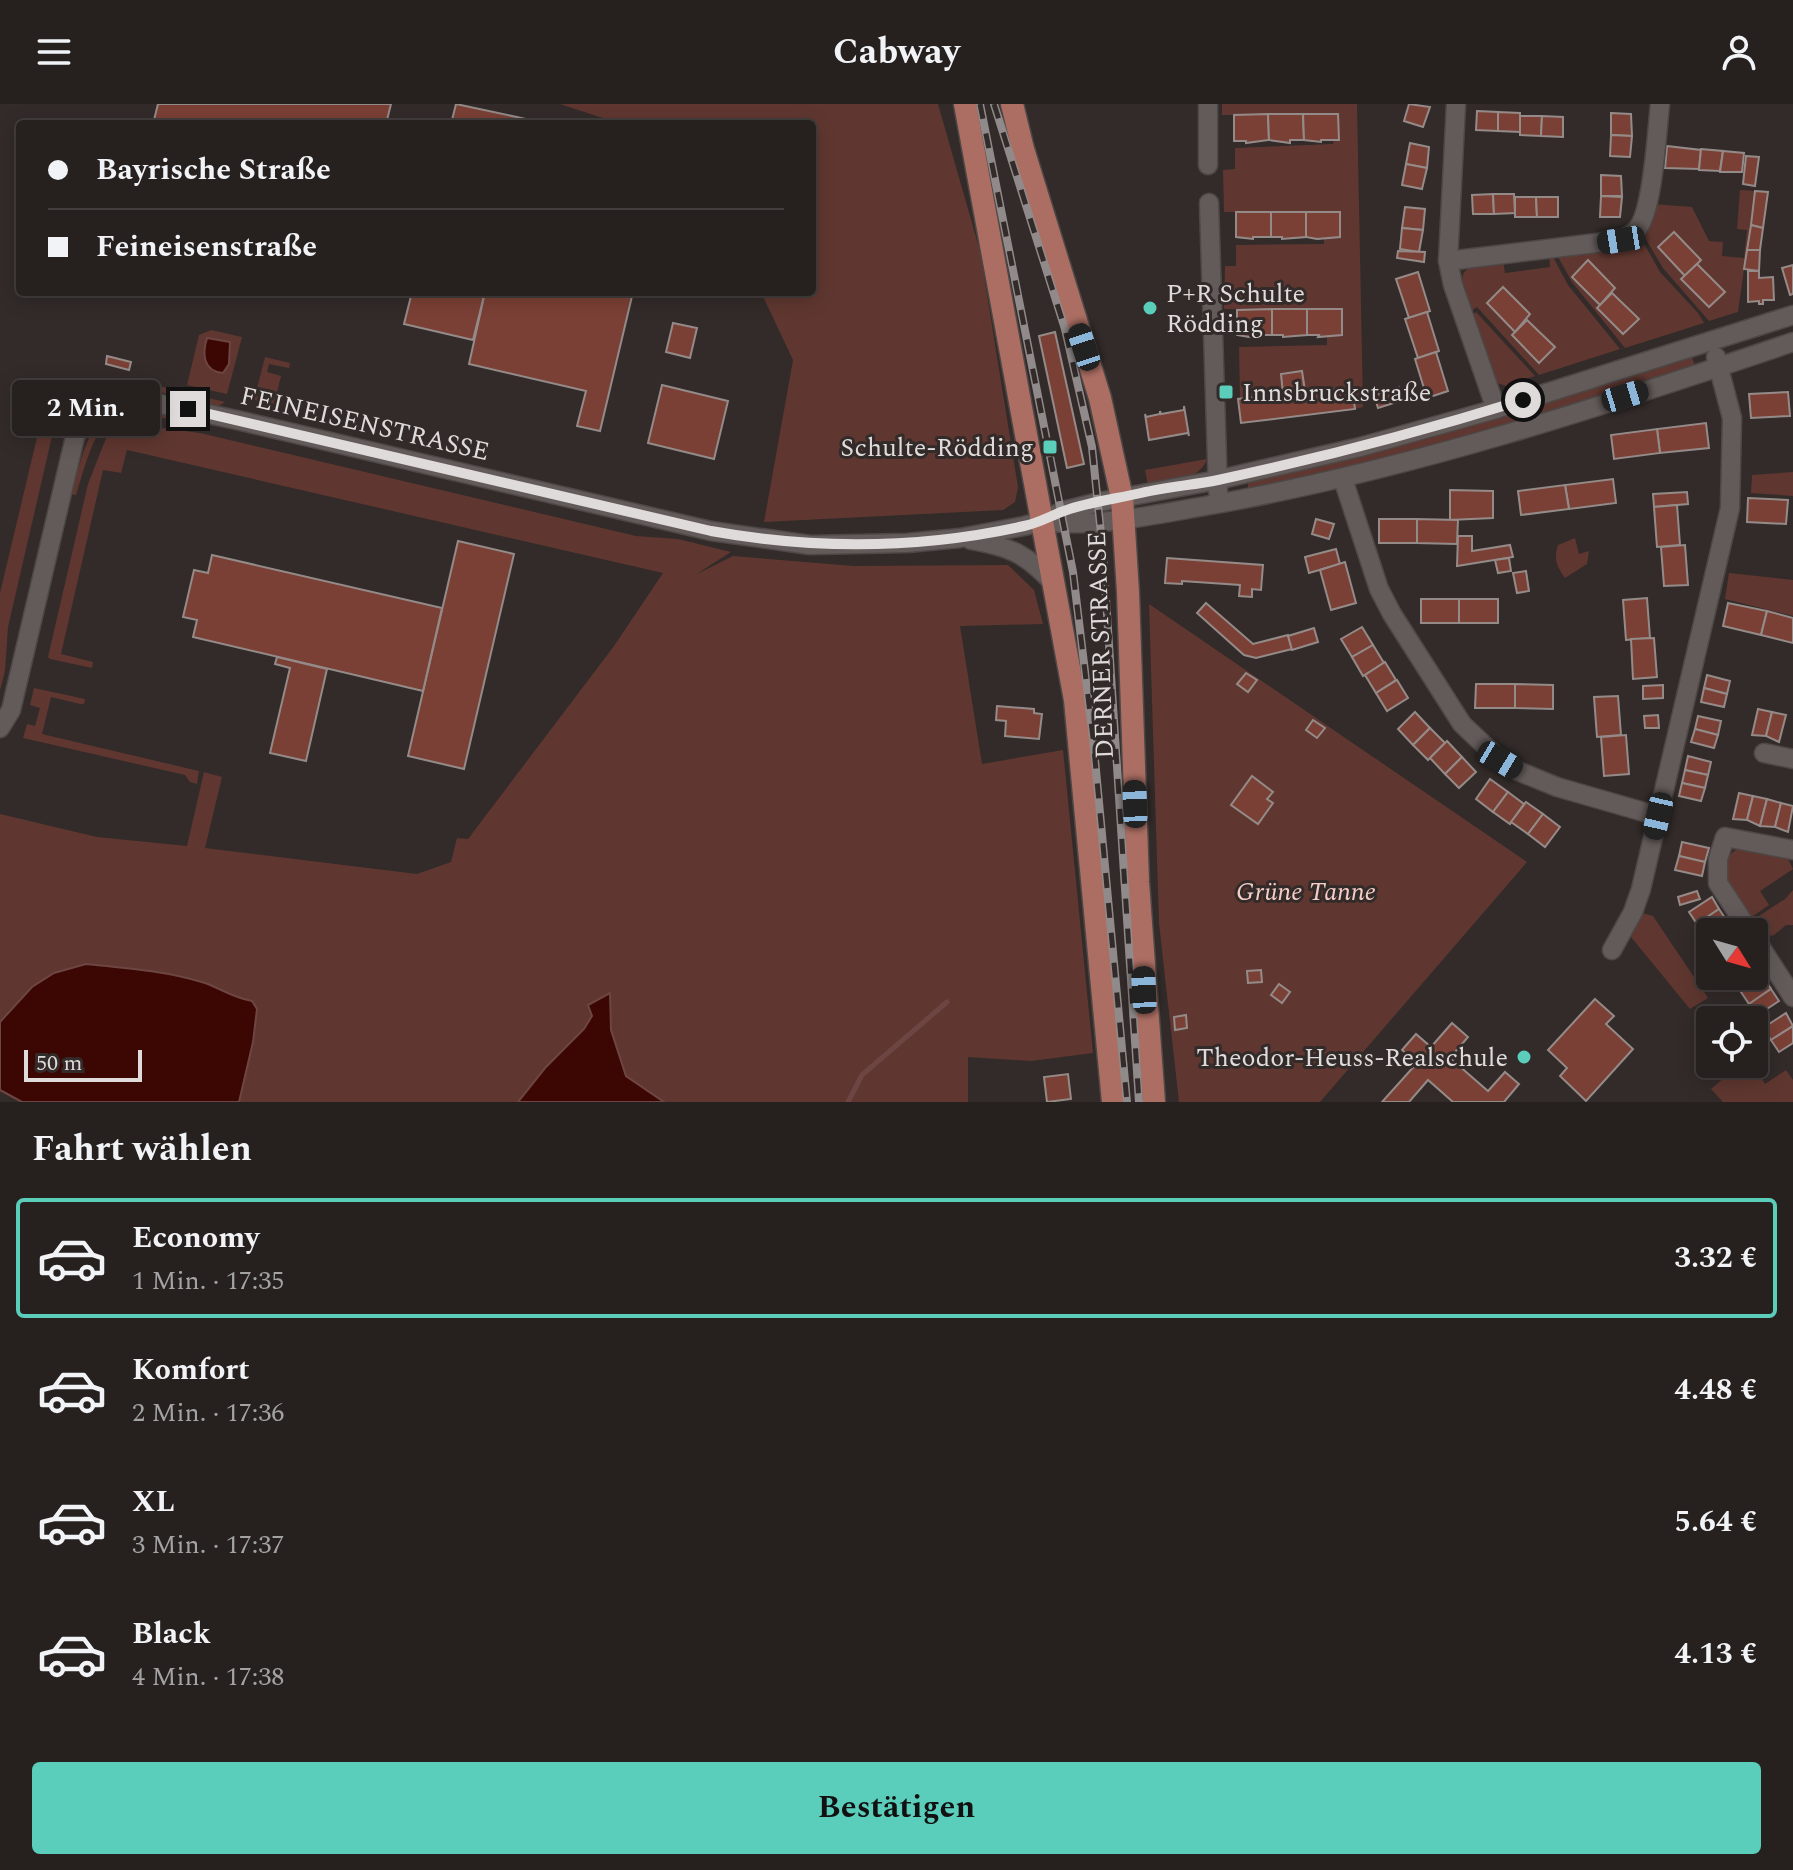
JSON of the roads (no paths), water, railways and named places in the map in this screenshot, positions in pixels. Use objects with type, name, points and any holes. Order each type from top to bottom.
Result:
[{"type":"main road","name":"DERNER STRASSE","points":[[965,104],[1075,700],[1113,1102]]},
{"type":"main road","name":"DERNER STRASSE","points":[[1012,104],[1100,398],[1123,508],[1138,882],[1154,1102]]},
{"type":"street","points":[[1208,104],[1208,165]]},
{"type":"street","points":[[1456,104],[1448,261],[1453,285],[1496,409]]},
{"type":"street","points":[[1448,261],[1621,240],[1636,231],[1643,220],[1648,201],[1660,104]]},
{"type":"street","points":[[1209,203],[1218,503]]},
{"type":"street","points":[[1123,508],[1217,480],[1360,447],[1496,409],[1793,315]]},
{"type":"street","points":[[1123,508],[1218,503],[1343,479],[1424,457],[1793,342]]},
{"type":"street","points":[[1612,950],[1637,900],[1730,508],[1732,418],[1711,343]]},
{"type":"street","name":"FEINEISENSTRASSE","points":[[0,728],[11,710],[21,672],[75,437],[83,419],[101,401],[117,395],[748,537],[837,546],[960,538],[1043,521],[1065,525],[1123,508]]},
{"type":"street","points":[[1343,479],[1379,589],[1462,724],[1500,760],[1518,771],[1557,787],[1658,816]]},
{"type":"street","name":"FEINEISENSTRASSE","points":[[960,538],[1016,551],[1029,558],[1056,586]]},
{"type":"street","points":[[1764,753],[1793,759]]},
{"type":"street","points":[[1741,918],[1718,883],[1718,859],[1725,837],[1793,850]]},
{"type":"street","points":[[1768,959],[1793,997]]},
{"type":"waterway","points":[[848,1102],[862,1075],[947,1002]]},
{"type":"railway","points":[[980,104],[1073,572],[1093,738],[1127,1102]]},
{"type":"railway","points":[[994,104],[1065,329],[1092,447],[1103,553],[1139,1102]]},
{"type":"place","name":"P+R Schulte Rödding","points":[[1150,308]]},
{"type":"place","name":"Innsbruckstraße","points":[[1226,392]]},
{"type":"place","name":"Schulte-Rödding","points":[[1050,447]]},
{"type":"place","name":"Theodor-Heuss-Realschule","points":[[1524,1057]]},
{"type":"park label","name":"Grüne Tanne","points":[[1306,891]]}]
